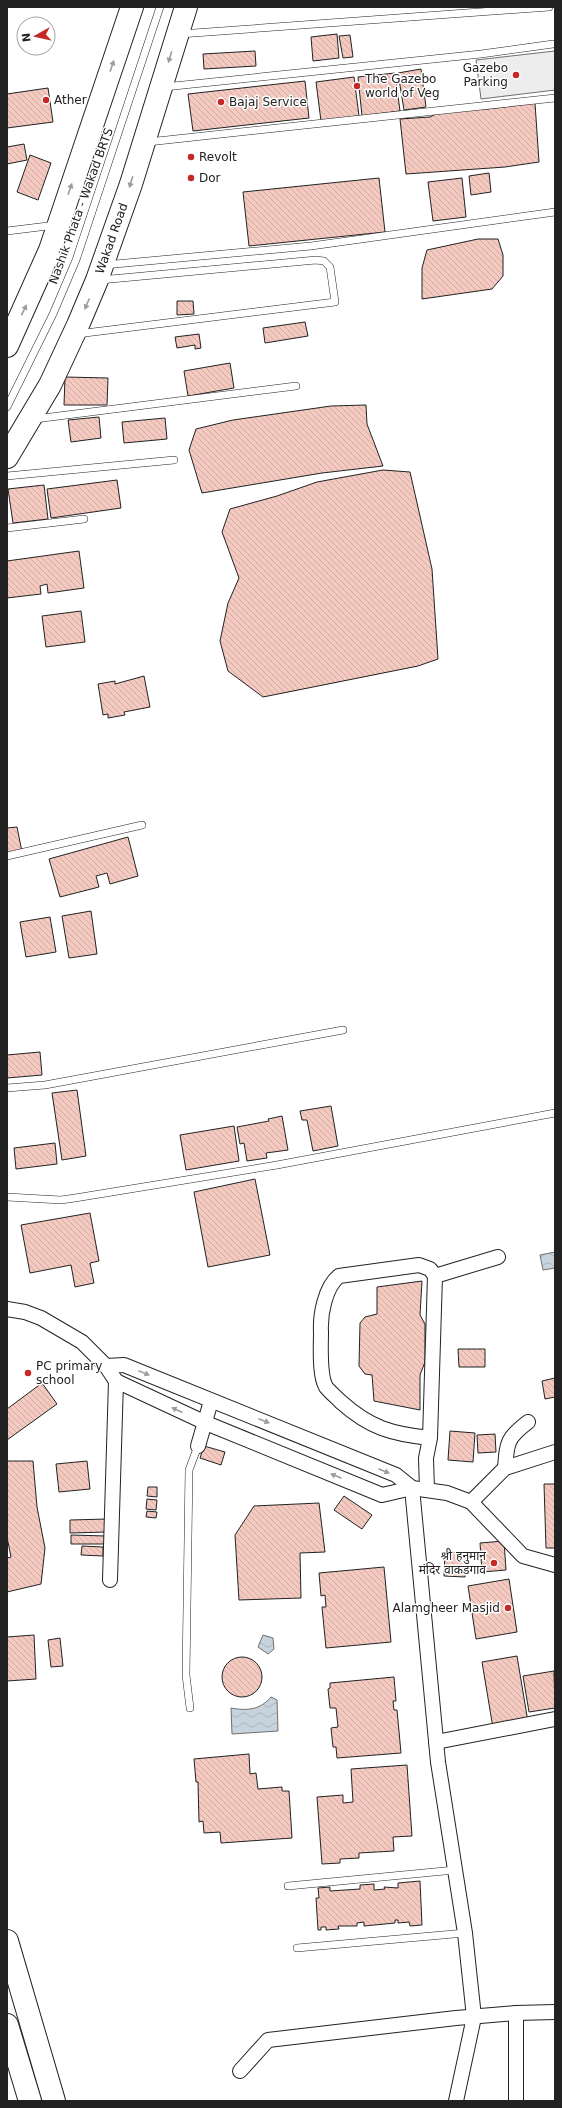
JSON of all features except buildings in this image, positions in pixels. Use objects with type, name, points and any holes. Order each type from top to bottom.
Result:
[{"type":"main road","points":[[7,346],[28,303],[58,224],[132,7]]},
{"type":"main road","name":"Wakad Road","points":[[7,457],[50,385],[100,273],[131,184],[176,35],[186,7]]},
{"type":"main road","points":[[7,1941],[54,2101]]},
{"type":"main road","points":[[7,1984],[42,2101]]},
{"type":"main road","points":[[7,2025],[30,2101]]},
{"type":"street","points":[[435,1276],[498,1257]]},
{"type":"street","points":[[427,1490],[426,1458],[430,1438],[435,1276],[430,1269],[419,1265],[340,1276],[334,1281],[321,1319],[322,1374],[326,1386],[351,1410],[369,1424],[402,1435],[430,1438]]},
{"type":"street","points":[[7,1309],[25,1312],[61,1328],[82,1342],[106,1366],[116,1381],[206,1423],[382,1495],[412,1488],[447,1493],[471,1502],[523,1556],[555,1566]]},
{"type":"street","points":[[106,1366],[124,1364],[211,1401],[396,1475],[412,1488],[436,1742],[464,1933],[474,2017],[456,2101]]},
{"type":"street","points":[[110,1580],[116,1381]]},
{"type":"street","points":[[198,1446],[206,1423],[211,1401]]},
{"type":"street","points":[[505,1468],[506,1448],[513,1434],[528,1422]]},
{"type":"street","points":[[471,1502],[505,1468],[555,1452]]},
{"type":"street","points":[[436,1742],[555,1719]]},
{"type":"street","points":[[240,2071],[268,2040],[474,2017],[516,2013],[555,2012]]},
{"type":"street","points":[[516,2013],[516,2101]]},
{"type":"lane","name":"Nashik Phata - Wakad BRTS","points":[[7,407],[53,314],[76,260],[160,7]]},
{"type":"lane","points":[[176,35],[549,7]]},
{"type":"lane","points":[[160,88],[503,54],[553,44]]},
{"type":"lane","points":[[143,142],[555,98]]},
{"type":"lane","points":[[100,273],[311,246],[555,212]]},
{"type":"lane","points":[[7,230],[58,224]]},
{"type":"lane","points":[[74,334],[335,302],[330,267],[324,261],[316,260],[100,273]]},
{"type":"lane","points":[[29,420],[296,386]]},
{"type":"lane","points":[[7,476],[174,460]]},
{"type":"lane","points":[[7,528],[84,519]]},
{"type":"lane","points":[[7,856],[142,825]]},
{"type":"lane","points":[[7,1088],[45,1085],[343,1030]]},
{"type":"lane","points":[[7,1197],[61,1200],[75,1198],[277,1165],[555,1113]]},
{"type":"lane","points":[[190,1708],[186,1675],[189,1470],[198,1446]]},
{"type":"lane","points":[[288,1886],[455,1870]]},
{"type":"lane","points":[[297,1948],[464,1933]]},
{"type":"shaded area","name":"Gazebo Parking","points":[[555,51],[555,90],[481,99],[476,60]]},
{"type":"water","points":[[555,1252],[555,1268],[543,1270],[540,1255]]},
{"type":"water","points":[[263,1635],[273,1638],[274,1649],[268,1654],[258,1647]]},
{"type":"water","points":[[271,1697],[277,1700],[278,1731],[232,1734],[231,1708],[248,1709],[258,1707]]},
{"type":"place","name":"Gazebo Parking","points":[[516,75]]},
{"type":"place","name":"The Gazebo world of Veg","points":[[357,86]]},
{"type":"place","name":"Ather","points":[[46,100]]},
{"type":"place","name":"Bajaj Service","points":[[221,102]]},
{"type":"place","name":"Revolt","points":[[191,157]]},
{"type":"place","name":"Dor","points":[[191,178]]},
{"type":"place","name":"PC primary school","points":[[28,1373]]},
{"type":"place","name":"श्री हनुमान मंदिर वाकडगाव","points":[[494,1563]]},
{"type":"place","name":"Alamgheer Masjid","points":[[508,1608]]}]
